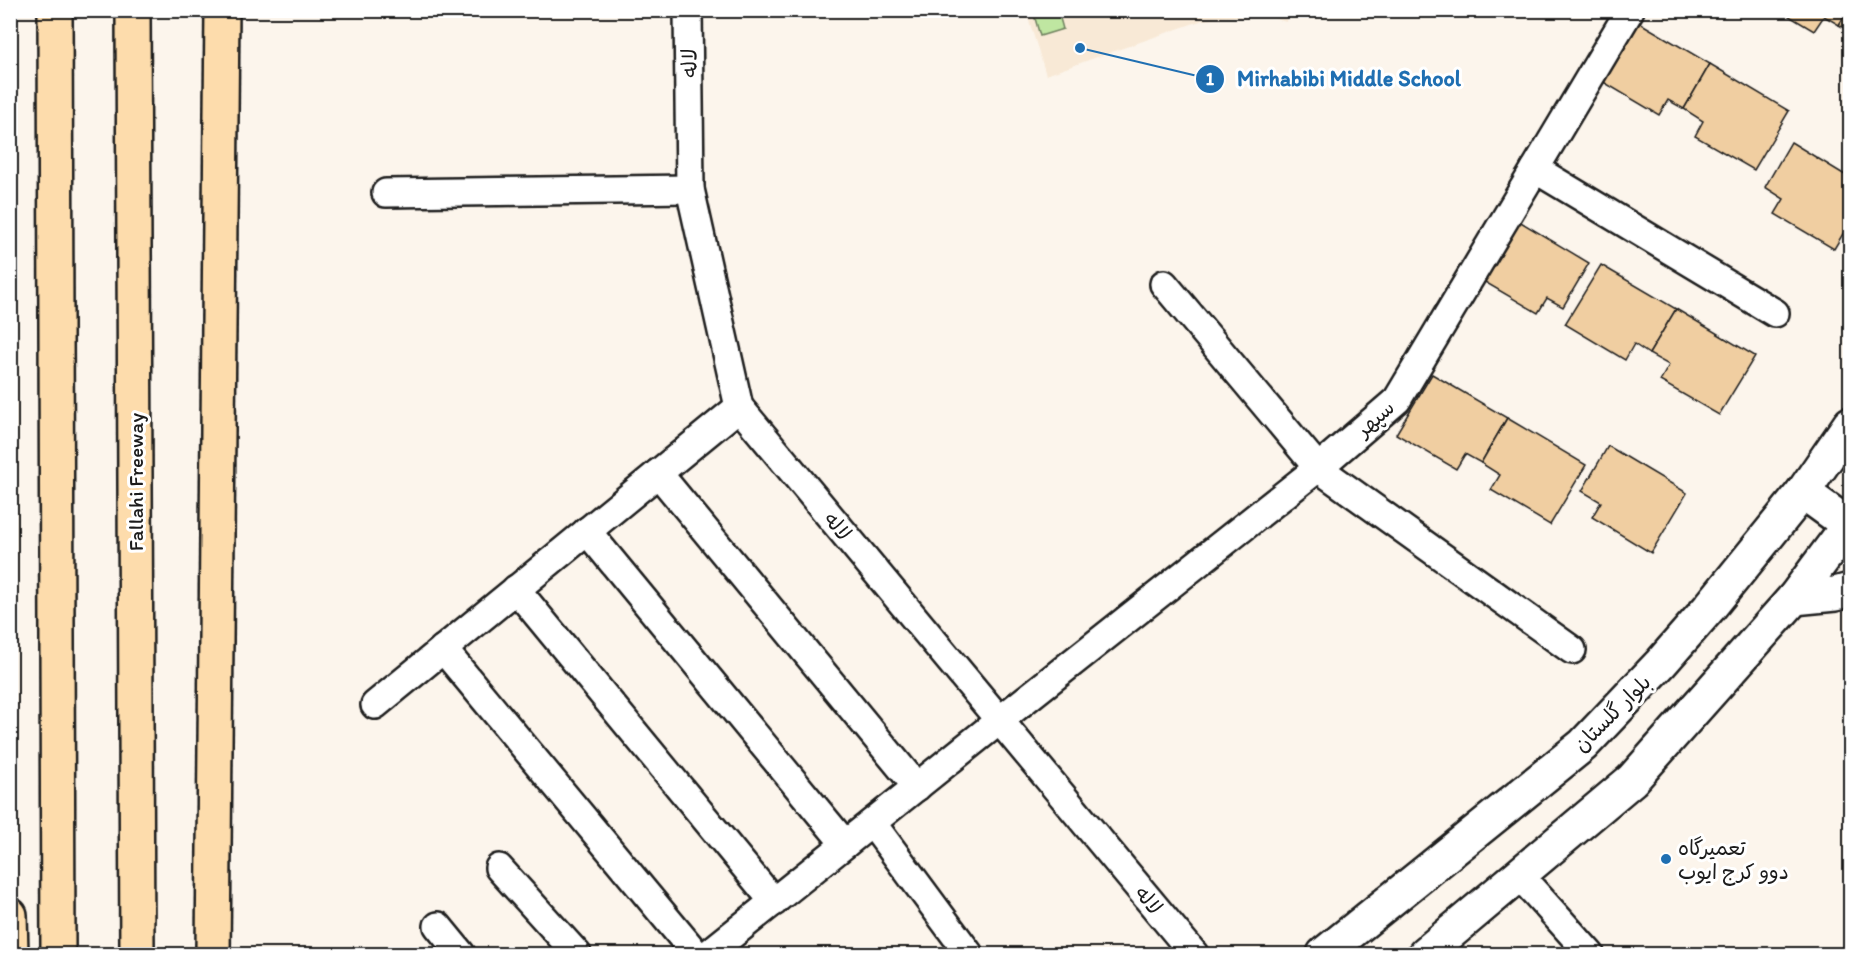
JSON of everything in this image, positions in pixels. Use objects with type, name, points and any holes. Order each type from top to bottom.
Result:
[{"type":"main road","points":[[55,10],[58,954]]},
{"type":"main road","name":"Fallahi Freeway","points":[[133,10],[137,954]]},
{"type":"main road","points":[[213,954],[222,10]]},
{"type":"main road","points":[[10,915],[11,954]]},
{"type":"street","name":"لاله","points":[[688,10],[690,189],[739,407],[1194,954]]},
{"type":"street","name":"سپهر","points":[[708,954],[1318,468],[1397,400],[1630,10]]},
{"type":"street","points":[[1535,169],[1775,314]]},
{"type":"street","points":[[387,193],[690,189]]},
{"type":"street","points":[[1164,284],[1318,468],[1572,650]]},
{"type":"street","points":[[375,705],[739,407]]},
{"type":"street","name":"بلوار گلستان","points":[[1324,954],[1583,745],[1661,663],[1803,492],[1851,424]]},
{"type":"street","points":[[658,473],[917,787]]},
{"type":"street","points":[[1425,954],[1521,876],[1632,780],[1794,598],[1850,524],[1803,492]]},
{"type":"street","points":[[587,531],[845,844]]},
{"type":"street","points":[[516,589],[774,902]]},
{"type":"street","points":[[1794,598],[1851,590]]},
{"type":"street","points":[[443,649],[696,954]]},
{"type":"street","points":[[872,823],[969,954]]},
{"type":"street","points":[[499,868],[577,954]]},
{"type":"street","points":[[1521,876],[1590,954]]},
{"type":"street","points":[[438,926],[461,954]]},
{"type":"shaded area","points":[[1026,11],[1288,11],[1286,22],[1261,14],[1203,20],[1046,75]]},
{"type":"green space","points":[[1033,11],[1058,11],[1063,29],[1040,36]]},
{"type":"building","points":[[1779,10],[1848,10],[1839,25],[1824,16],[1814,31]]},
{"type":"building","points":[[1850,10],[1850,32],[1839,25]]},
{"type":"building","points":[[1635,20],[1710,64],[1684,109],[1668,100],[1659,115],[1600,80]]},
{"type":"building","points":[[1710,64],[1789,111],[1754,170],[1695,136],[1703,121],[1684,109]]},
{"type":"building","points":[[1791,142],[1850,178],[1850,222],[1834,249],[1775,214],[1784,199],[1765,187]]},
{"type":"building","points":[[1514,218],[1589,263],[1563,307],[1547,298],[1538,313],[1478,278]]},
{"type":"building","points":[[1601,265],[1676,309],[1649,354],[1634,344],[1625,360],[1565,324]]},
{"type":"building","points":[[1676,309],[1755,356],[1719,415],[1660,381],[1669,365],[1649,354]]},
{"type":"building","points":[[1432,374],[1507,418],[1481,463],[1465,454],[1456,469],[1396,434]]},
{"type":"building","points":[[1507,418],[1586,465],[1550,525],[1491,490],[1500,475],[1481,463]]},
{"type":"building","points":[[1608,446],[1687,493],[1651,553],[1592,517],[1601,502],[1582,491]]},
{"type":"place","name":"Mirhabibi Middle School","points":[[1080,48]]},
{"type":"place","name":"تعمیرگاه دوو کرج ایوب","points":[[1666,859]]}]
